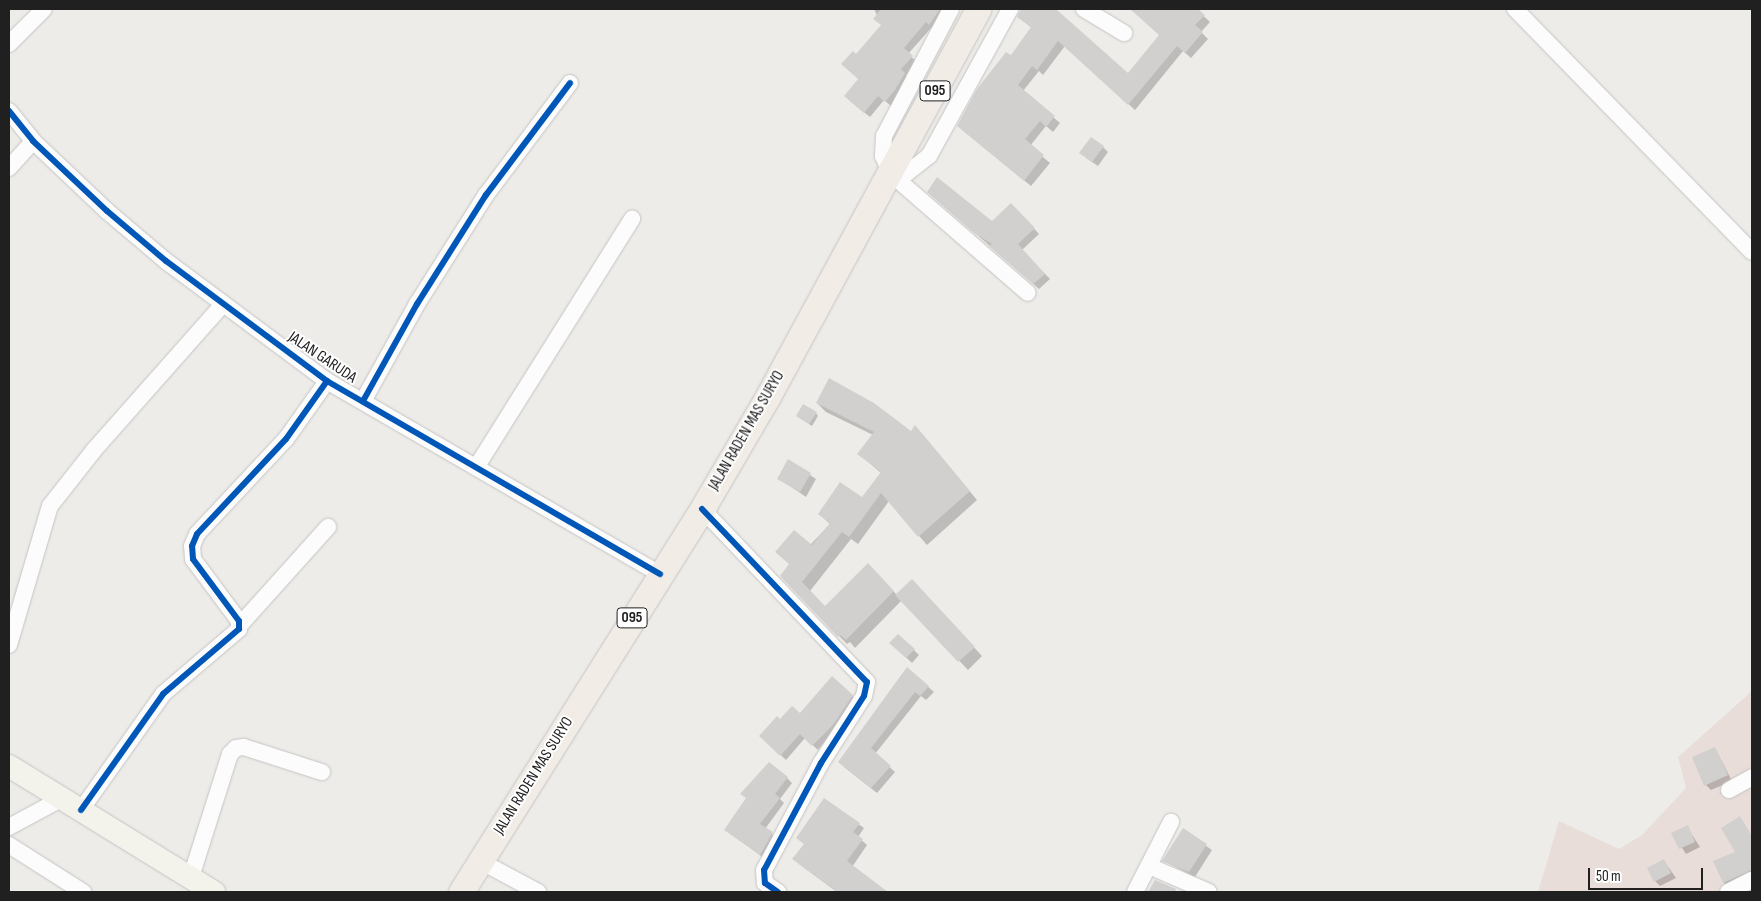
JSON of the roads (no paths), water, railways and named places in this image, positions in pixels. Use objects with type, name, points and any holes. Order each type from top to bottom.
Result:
[{"type":"main road","name":"JALAN RADEN MAS SURYO","points":[[461,892],[702,508],[891,174],[978,9]]},
{"type":"street","points":[[9,44],[44,9]]},
{"type":"street","points":[[951,9],[884,136],[883,156],[891,174],[1028,293]]},
{"type":"street","points":[[891,174],[907,173],[928,156],[1010,9]]},
{"type":"street","points":[[1084,9],[1124,33]]},
{"type":"street","points":[[1515,9],[1752,252]]},
{"type":"street","points":[[363,401],[416,304],[486,195],[570,83]]},
{"type":"street","name":"JALAN GARUDA","points":[[9,110],[33,141],[107,211],[224,304],[327,381],[660,574]]},
{"type":"street","points":[[9,168],[33,141]]},
{"type":"street","points":[[476,466],[632,219]]},
{"type":"street","points":[[9,645],[50,506],[94,450],[224,304]]},
{"type":"street","points":[[240,625],[193,559],[192,546],[197,534],[286,439],[327,381]]},
{"type":"street","points":[[702,508],[867,682],[864,696],[822,763],[764,870],[765,883],[778,892]]},
{"type":"street","points":[[81,810],[163,694],[234,636],[240,625],[328,527]]},
{"type":"street","points":[[190,877],[230,754],[236,748],[244,747],[322,772]]},
{"type":"street","points":[[9,766],[214,892]]},
{"type":"street","points":[[1729,790],[1752,777]]},
{"type":"street","points":[[9,827],[61,799]]},
{"type":"street","points":[[1135,892],[1171,822]]},
{"type":"street","points":[[9,844],[83,892]]},
{"type":"street","points":[[480,861],[538,892]]},
{"type":"street","points":[[1149,866],[1208,892]]},
{"type":"street","points":[[1728,892],[1752,880]]}]
